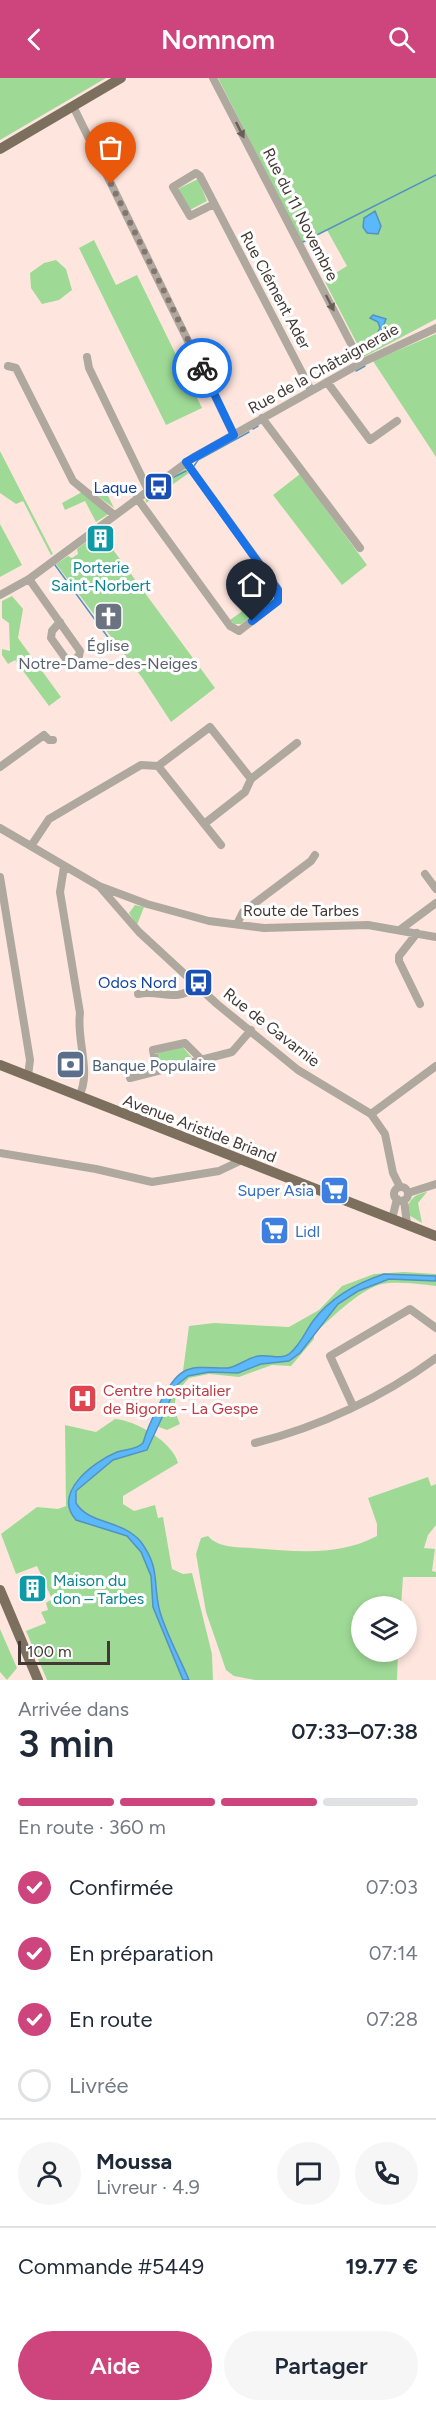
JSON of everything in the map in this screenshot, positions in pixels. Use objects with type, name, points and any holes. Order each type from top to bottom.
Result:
[{"type":"main road","points":[[0,150],[120,78]]},
{"type":"main road","name":"Avenue Aristide Briand","points":[[0,1065],[436,1236]]},
{"type":"main road","points":[[0,1590],[39,1680]]},
{"type":"main road","points":[[0,1608],[31,1680]]},
{"type":"street","name":"Rue du 11 Novembre","points":[[213,78],[361,363]]},
{"type":"street","points":[[74,106],[234,435]]},
{"type":"street","name":"Rue Clément Ader","points":[[214,204],[190,216],[173,187],[196,173],[200,176],[311,390]]},
{"type":"street","name":"Rue de la Châtaigneraie","points":[[0,595],[29,579],[113,514],[186,462],[361,363],[436,328]]},
{"type":"street","points":[[87,357],[89,368],[148,490]]},
{"type":"street","points":[[8,366],[16,368],[72,481],[113,514]]},
{"type":"street","points":[[327,382],[370,440],[397,421]]},
{"type":"street","points":[[262,418],[360,548]]},
{"type":"street","points":[[137,498],[230,626],[239,631],[278,601],[278,590],[186,462]]},
{"type":"street","points":[[29,579],[60,622]]},
{"type":"street","points":[[31,846],[48,819],[141,765],[158,766],[210,727],[251,778]]},
{"type":"street","points":[[0,766],[44,735],[49,740],[53,740]]},
{"type":"street","points":[[204,824],[245,792],[251,778],[297,743]]},
{"type":"street","points":[[158,766],[221,845]]},
{"type":"street","name":"Route de Tarbes","points":[[0,829],[99,886],[127,897],[209,921],[264,928],[368,925],[436,937]]},
{"type":"street","points":[[237,924],[243,912],[311,861],[315,855]]},
{"type":"street","points":[[64,867],[60,892],[80,1013],[78,1030],[85,1079],[79,1096]]},
{"type":"street","points":[[425,873],[436,889]]},
{"type":"street","points":[[0,877],[30,1060],[28,1076]]},
{"type":"street","name":"Rue de Gavarnie","points":[[99,886],[130,923],[197,986],[298,1070],[371,1114],[385,1134],[393,1173],[400,1187],[394,1193],[403,1197]]},
{"type":"street","points":[[116,908],[116,902],[127,897],[126,909],[130,923]]},
{"type":"street","points":[[401,929],[402,926],[436,903]]},
{"type":"street","points":[[417,933],[399,956],[399,962],[420,1004]]},
{"type":"street","points":[[138,994],[146,992],[166,997],[178,996],[197,986]]},
{"type":"street","points":[[130,1078],[232,1052],[251,1030]]},
{"type":"street","points":[[157,1071],[153,1050],[185,1043],[201,1059]]},
{"type":"street","points":[[371,1114],[436,1066]]},
{"type":"street","points":[[0,1153],[96,1169],[152,1182],[219,1171],[242,1160]]},
{"type":"street","points":[[403,1197],[436,1184]]},
{"type":"street","name":"Rue de Gavarnie","points":[[390,1218],[403,1197]]},
{"type":"street","name":"Rue de Gavarnie","points":[[403,1197],[407,1224]]},
{"type":"street","points":[[353,1406],[330,1356],[410,1309],[436,1328]]},
{"type":"street","points":[[255,1443],[294,1433],[399,1385],[436,1358]]},
{"type":"green space","points":[[0,78],[106,78],[0,140]]},
{"type":"green space","points":[[218,78],[436,78],[436,319],[364,357],[324,280],[347,266],[327,230],[302,243]]},
{"type":"green space","points":[[198,179],[207,201],[188,211],[178,189]]},
{"type":"green space","points":[[94,240],[116,285],[137,275],[202,408],[166,425],[79,248]]},
{"type":"green space","points":[[56,260],[66,269],[72,290],[59,300],[42,304],[31,288],[30,273],[44,263]]},
{"type":"green space","points":[[436,334],[436,457],[373,361]]},
{"type":"green space","points":[[0,451],[53,554],[51,555],[23,501],[16,504],[0,493]]},
{"type":"green space","points":[[185,469],[189,473],[146,503],[145,496]]},
{"type":"green space","points":[[300,474],[367,565],[342,585],[273,495]]},
{"type":"green space","points":[[103,486],[114,508],[92,492]]},
{"type":"green space","points":[[82,492],[107,512],[107,515],[96,522],[85,501],[65,510],[62,503]]},
{"type":"green space","points":[[0,524],[22,565],[0,577]]},
{"type":"green space","points":[[100,532],[215,688],[171,722],[143,679],[56,564],[68,556],[72,558],[78,554],[77,549]]},
{"type":"green space","points":[[273,589],[275,598],[241,624],[234,624],[230,620]]},
{"type":"green space","points":[[12,596],[23,609],[18,638],[61,697],[49,706],[15,660],[8,664],[2,655],[2,649],[10,651],[9,623],[2,618],[2,601]]},
{"type":"green space","points":[[135,905],[144,907],[137,925],[129,913]]},
{"type":"green space","points":[[182,1046],[193,1059],[161,1067],[157,1053]]},
{"type":"green space","points":[[427,1192],[418,1203],[422,1223],[407,1214],[412,1199]]},
{"type":"green space","points":[[404,1272],[436,1274],[436,1286],[406,1283],[378,1285],[348,1303],[314,1334],[314,1339],[291,1366],[272,1365],[239,1377],[209,1374],[189,1378],[180,1389],[176,1399],[175,1405],[180,1424],[167,1430],[151,1424],[173,1381],[183,1371],[189,1326],[214,1323],[289,1327],[319,1310],[342,1286],[374,1274]]},
{"type":"green space","points":[[115,1419],[133,1423],[152,1434],[169,1447],[175,1455],[178,1463],[123,1496],[123,1504],[134,1511],[155,1505],[158,1518],[163,1517],[172,1569],[183,1574],[192,1573],[212,1654],[213,1680],[47,1680],[26,1631],[46,1623],[41,1612],[48,1610],[46,1603],[52,1599],[37,1566],[16,1574],[1,1534],[37,1507],[58,1509],[66,1506],[65,1425],[96,1432]]},
{"type":"green space","points":[[428,1477],[431,1486],[436,1484],[436,1525],[428,1535],[424,1548],[435,1549],[432,1571],[436,1572],[436,1577],[403,1577],[402,1596],[351,1596],[351,1662],[398,1662],[397,1680],[255,1680],[234,1676],[226,1670],[206,1612],[196,1554],[201,1538],[208,1536],[217,1543],[228,1546],[284,1550],[316,1551],[347,1547],[377,1536],[377,1524],[368,1498]]},
{"type":"green space","points":[[0,1629],[17,1668],[7,1680],[0,1672]]},
{"type":"water","points":[[375,211],[381,226],[378,234],[367,233],[363,227],[364,218]]},
{"type":"water","points":[[373,315],[386,319],[379,337],[376,336],[380,328],[378,322],[370,318]]},
{"type":"water","points":[[384,1274],[436,1276],[436,1281],[389,1279],[358,1291],[338,1304],[300,1353],[289,1361],[261,1364],[238,1373],[209,1372],[188,1376],[177,1385],[147,1450],[113,1460],[76,1491],[76,1503],[82,1510],[97,1519],[125,1529],[141,1542],[147,1551],[155,1575],[161,1617],[189,1680],[183,1680],[153,1607],[151,1576],[141,1552],[127,1536],[76,1520],[70,1510],[69,1499],[72,1489],[78,1480],[97,1463],[117,1452],[143,1443],[165,1393],[183,1372],[199,1367],[228,1368],[258,1356],[286,1356],[296,1347],[320,1312],[336,1298],[354,1286]]},
{"type":"waterway","points":[[303,242],[436,175]]},
{"type":"waterway","points":[[356,371],[365,366]]},
{"type":"waterway","points":[[253,429],[258,426]]},
{"type":"waterway","points":[[194,466],[198,460],[249,432]]},
{"type":"waterway","points":[[174,477],[186,471]]},
{"type":"waterway","points":[[55,565],[118,651]]},
{"type":"way so far","points":[[111,184],[202,368]]},
{"type":"place","name":"Laque","points":[[158,487]]},
{"type":"place","name":"Porterie Saint-Norbert","points":[[101,539]]},
{"type":"place","name":"Église Notre-Dame-des-Neiges","points":[[108,617]]},
{"type":"place","name":"Odos Nord","points":[[198,982]]},
{"type":"place","name":"Banque Populaire","points":[[71,1065]]},
{"type":"place","name":"Super Asia","points":[[335,1190]]},
{"type":"place","name":"Lidl","points":[[274,1231]]},
{"type":"place","name":"Centre hospitalier de Bigorre - La Gespe","points":[[82,1399]]},
{"type":"place","name":"Maison du don – Tarbes","points":[[32,1589]]},
{"type":"route","points":[[202,368],[234,435],[186,462],[278,590],[280,596],[278,601],[252,621]]}]
